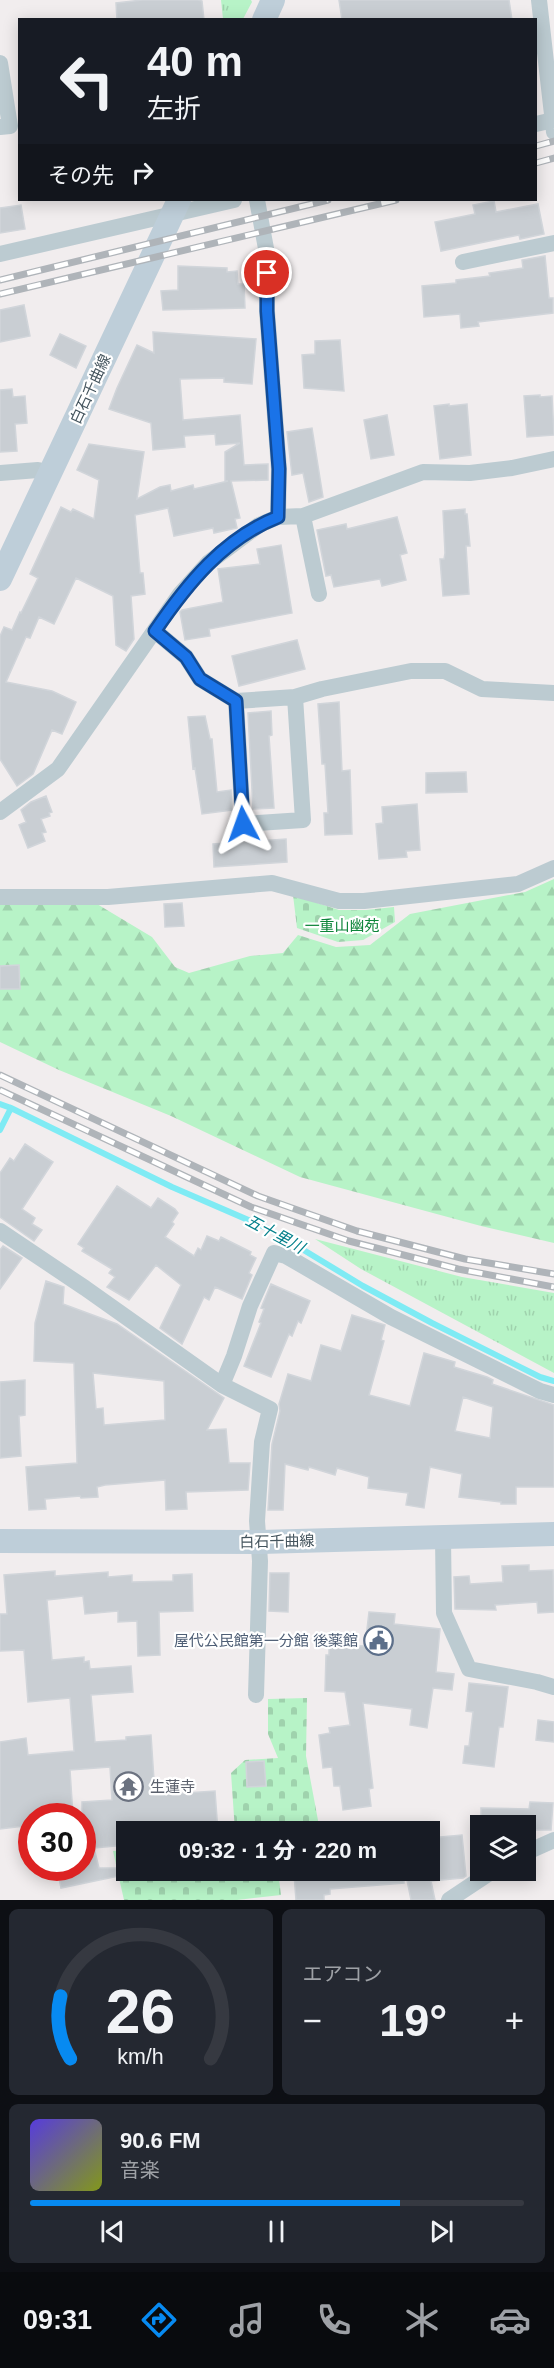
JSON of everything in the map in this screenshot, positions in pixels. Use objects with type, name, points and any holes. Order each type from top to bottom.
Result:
[{"type":"main road","points":[[265,18],[273,0]]},
{"type":"main road","name":"白石千曲線","points":[[0,579],[175,207]]},
{"type":"main road","name":"白石千曲線","points":[[0,1541],[260,1542],[554,1534]]},
{"type":"street","points":[[537,124],[553,126],[539,35],[539,0]]},
{"type":"street","points":[[0,63],[10,126],[0,127]]},
{"type":"street","points":[[0,254],[175,207],[226,201]]},
{"type":"street","points":[[257,201],[267,254],[267,311],[279,469],[278,517]]},
{"type":"street","points":[[462,262],[554,243]]},
{"type":"street","points":[[0,812],[58,769],[180,594],[208,563],[259,525],[278,517],[303,516],[423,472],[470,473],[512,468],[554,459]]},
{"type":"street","points":[[0,473],[38,470],[50,475]]},
{"type":"street","points":[[303,516],[319,594]]},
{"type":"street","points":[[155,631],[186,657],[200,679],[236,701],[295,697],[322,689],[411,671],[445,671],[483,690],[554,693]]},
{"type":"street","points":[[236,701],[243,824],[303,820],[295,697]]},
{"type":"street","points":[[0,897],[108,897],[272,883],[339,901],[364,901],[518,884],[554,868]]},
{"type":"street","points":[[0,1232],[85,1288],[222,1385],[270,1409],[262,1442],[257,1521],[260,1542],[256,1695]]},
{"type":"street","points":[[222,1385],[250,1306],[274,1253],[286,1256],[391,1317],[540,1391],[554,1395]]},
{"type":"street","points":[[443,1538],[444,1613],[470,1669],[554,1687]]},
{"type":"street","points":[[536,1848],[554,1840]]},
{"type":"street","points":[[449,1900],[478,1881]]},
{"type":"green space","points":[[221,0],[251,0],[244,18],[223,18]]},
{"type":"green space","points":[[554,879],[554,1243],[481,1226],[300,1177],[171,1116],[59,1070],[0,1042],[0,905],[97,904],[152,937],[175,967],[189,973],[250,956],[283,953],[298,935],[336,947],[370,945],[410,914],[525,892]]},
{"type":"green space","name":"一重山幽苑","points":[[293,895],[339,910],[394,907],[395,922],[363,940],[338,942],[297,928]]},
{"type":"green space","points":[[315,1239],[462,1277],[554,1293],[554,1373],[361,1269]]},
{"type":"green space","points":[[307,1698],[306,1756],[318,1821],[234,1821],[231,1773],[245,1760],[278,1758],[268,1734],[268,1699]]},
{"type":"green space","points":[[120,1881],[279,1881],[281,1895],[237,1900],[124,1900]]},
{"type":"building","points":[[142,0],[198,0],[202,1],[204,18],[117,18],[116,3]]},
{"type":"building","points":[[339,0],[509,0],[512,18],[342,18]]},
{"type":"building","points":[[494,201],[496,212],[538,204],[544,234],[520,239],[519,235],[441,251],[435,222],[475,214],[473,205]]},
{"type":"building","points":[[21,205],[25,229],[0,233],[0,208]]},
{"type":"building","points":[[545,256],[549,298],[553,298],[553,313],[478,322],[479,326],[461,328],[460,314],[424,317],[422,286],[456,283],[456,280],[490,276],[489,273],[523,268],[522,260]]},
{"type":"building","points":[[178,266],[227,268],[227,272],[237,271],[238,284],[244,284],[245,308],[163,310],[161,291],[178,290]]},
{"type":"building","points":[[24,305],[30,336],[0,342],[0,310]]},
{"type":"building","points":[[153,332],[256,339],[252,384],[224,382],[224,378],[180,379],[183,420],[240,415],[244,465],[268,464],[268,480],[231,481],[240,518],[235,519],[237,528],[214,533],[213,528],[174,536],[168,508],[135,515],[140,573],[143,573],[145,594],[131,596],[134,639],[126,651],[116,645],[113,596],[76,578],[54,624],[39,617],[30,638],[26,637],[6,682],[52,691],[76,702],[62,734],[52,730],[33,774],[17,786],[0,759],[0,636],[4,627],[12,630],[38,578],[30,574],[61,507],[71,512],[73,509],[94,519],[99,480],[77,470],[89,444],[144,452],[137,499],[160,487],[170,485],[171,491],[193,485],[194,489],[228,481],[225,481],[225,452],[240,443],[216,445],[215,434],[184,436],[185,447],[153,450],[151,423],[109,409],[137,345],[154,353]]},
{"type":"building","points":[[60,334],[86,346],[76,368],[50,355]]},
{"type":"building","points":[[340,340],[344,391],[304,388],[302,355],[315,354],[315,341]]},
{"type":"building","points":[[12,389],[13,397],[25,396],[27,423],[15,424],[17,451],[0,452],[0,390]]},
{"type":"building","points":[[540,395],[540,397],[552,396],[554,435],[527,437],[524,396]]},
{"type":"building","points":[[449,404],[449,406],[467,404],[471,455],[440,459],[434,406]]},
{"type":"building","points":[[387,415],[394,455],[371,459],[364,420]]},
{"type":"building","points":[[312,428],[323,497],[309,502],[303,473],[292,475],[287,432]]},
{"type":"building","points":[[465,509],[470,546],[466,546],[469,594],[443,596],[440,559],[444,559],[445,553],[443,511]]},
{"type":"building","points":[[397,517],[407,553],[400,555],[406,580],[382,586],[380,579],[334,587],[331,575],[326,576],[317,530],[346,524],[347,529]]},
{"type":"building","points":[[281,545],[292,613],[209,629],[210,636],[185,640],[180,612],[182,610],[223,602],[218,569],[260,564],[257,549]]},
{"type":"building","points":[[297,640],[305,669],[239,686],[232,656]]},
{"type":"building","points":[[339,702],[342,771],[350,770],[352,834],[325,835],[324,813],[328,813],[318,704]]},
{"type":"building","points":[[271,711],[272,735],[269,736],[274,808],[253,809],[248,713]]},
{"type":"building","points":[[205,716],[210,739],[212,739],[217,792],[231,790],[232,810],[202,814],[195,768],[193,769],[188,717]]},
{"type":"building","points":[[466,772],[467,792],[426,793],[426,773]]},
{"type":"building","points":[[46,796],[52,812],[49,813],[50,816],[41,819],[46,832],[42,833],[45,841],[28,848],[19,825],[26,822],[21,810],[31,802]]},
{"type":"building","points":[[417,804],[420,850],[406,851],[407,857],[379,859],[376,824],[383,823],[382,807]]},
{"type":"building","points":[[286,839],[287,862],[214,867],[213,844]]},
{"type":"building","points":[[182,903],[184,926],[165,927],[164,904]]},
{"type":"building","points":[[19,965],[20,989],[0,989],[0,966]]},
{"type":"building","points":[[25,1144],[53,1162],[22,1209],[35,1218],[32,1224],[42,1230],[34,1241],[0,1217],[0,1173],[10,1158],[14,1161]]},
{"type":"building","points":[[117,1186],[151,1208],[158,1198],[175,1209],[178,1213],[165,1237],[194,1256],[198,1248],[201,1250],[207,1236],[219,1241],[221,1237],[251,1252],[250,1255],[256,1258],[242,1299],[215,1287],[209,1300],[204,1297],[182,1344],[160,1328],[181,1285],[156,1265],[129,1300],[107,1287],[115,1277],[109,1273],[112,1269],[82,1251],[84,1248],[78,1244]]},
{"type":"building","points":[[3,1246],[22,1258],[0,1289],[0,1250]]},
{"type":"building","points":[[46,1281],[64,1287],[63,1304],[117,1324],[224,1398],[207,1430],[226,1429],[229,1463],[250,1463],[248,1490],[186,1492],[187,1509],[166,1510],[165,1480],[105,1485],[97,1487],[98,1497],[45,1499],[46,1509],[29,1510],[26,1467],[77,1463],[74,1363],[34,1361],[35,1323]],"holes":[[[93,1373],[164,1381],[165,1420],[104,1425],[103,1408],[96,1409]]]},
{"type":"building","points":[[271,1284],[310,1301],[301,1323],[298,1321],[292,1336],[289,1334],[271,1377],[244,1366],[261,1323],[259,1322],[264,1309],[261,1308]]},
{"type":"building","points":[[352,1315],[385,1325],[381,1340],[384,1341],[369,1395],[410,1406],[424,1353],[455,1362],[454,1367],[487,1377],[493,1380],[492,1384],[554,1405],[554,1487],[516,1487],[516,1504],[501,1504],[501,1502],[459,1497],[462,1474],[430,1467],[424,1508],[406,1505],[408,1493],[368,1488],[369,1477],[337,1468],[335,1475],[309,1467],[308,1470],[285,1464],[283,1510],[268,1510],[272,1444],[280,1411],[279,1404],[288,1374],[311,1381],[321,1345],[341,1351]],"holes":[[[463,1397],[493,1407],[490,1438],[455,1431]]]},
{"type":"building","points":[[25,1380],[25,1415],[19,1416],[21,1456],[0,1458],[0,1382]]},
{"type":"building","points":[[529,1565],[529,1571],[553,1570],[554,1612],[538,1613],[537,1602],[495,1605],[496,1610],[455,1609],[454,1577],[469,1576],[470,1584],[503,1582],[502,1566]]},
{"type":"building","points":[[55,1571],[55,1576],[108,1572],[108,1577],[132,1575],[132,1582],[173,1581],[173,1575],[192,1574],[193,1611],[159,1612],[160,1655],[138,1656],[137,1621],[118,1622],[118,1611],[85,1614],[83,1596],[47,1600],[52,1660],[84,1657],[84,1662],[89,1661],[90,1669],[131,1666],[133,1692],[91,1695],[95,1742],[126,1740],[126,1737],[151,1735],[155,1795],[215,1791],[217,1821],[116,1821],[116,1846],[96,1848],[96,1803],[82,1802],[112,1800],[110,1767],[70,1770],[72,1803],[18,1803],[18,1827],[0,1829],[0,1742],[26,1738],[28,1755],[74,1751],[70,1698],[28,1702],[24,1650],[0,1651],[0,1614],[7,1614],[4,1575]]},
{"type":"building","points":[[270,1573],[289,1573],[288,1612],[269,1611]]},
{"type":"building","points":[[369,1612],[395,1614],[394,1624],[440,1629],[436,1672],[454,1674],[452,1690],[433,1688],[427,1728],[410,1725],[412,1709],[363,1703],[373,1788],[369,1789],[371,1806],[343,1810],[340,1786],[334,1786],[332,1767],[323,1768],[319,1735],[330,1733],[329,1728],[350,1725],[345,1692],[325,1691],[326,1655],[329,1655],[329,1645],[365,1646]]},
{"type":"building","points":[[469,1683],[508,1687],[503,1727],[499,1727],[494,1767],[463,1763],[465,1746],[469,1746],[473,1712],[466,1711]]},
{"type":"building","points":[[538,1720],[554,1722],[554,1742],[536,1740]]},
{"type":"building","points":[[264,1761],[266,1786],[247,1787],[246,1762]]},
{"type":"building","points":[[530,1802],[553,1803],[551,1830],[536,1830],[536,1815],[481,1815],[481,1808],[529,1809]]},
{"type":"building","points":[[462,1835],[466,1876],[463,1878],[440,1880],[440,1837]]},
{"type":"building","points":[[96,1856],[99,1868],[116,1868],[116,1877],[96,1881]]},
{"type":"building","points":[[60,1881],[95,1881],[61,1888]]},
{"type":"building","points":[[295,1881],[404,1881],[404,1883],[330,1889],[330,1894],[324,1895],[324,1900],[296,1900]]},
{"type":"building","points":[[407,1881],[431,1881],[435,1900],[411,1900]]},
{"type":"waterway","points":[[0,1104],[11,1108]]},
{"type":"waterway","name":"五十里川","points":[[0,1130],[11,1108],[172,1187],[269,1229],[363,1286],[432,1323],[540,1377],[554,1381]]},
{"type":"railway","points":[[537,146],[554,141]]},
{"type":"railway","points":[[537,163],[554,158]]},
{"type":"railway","points":[[0,280],[324,201]]},
{"type":"railway","points":[[0,294],[392,201]]},
{"type":"railway","points":[[0,1075],[258,1196],[357,1231],[465,1259],[554,1274]]},
{"type":"railway","points":[[0,1090],[251,1207],[349,1241],[458,1269],[554,1287]]},
{"type":"place","name":"屋代公民館第一分館 後薬館","points":[[379,1640]]},
{"type":"place","name":"生蓮寺","points":[[129,1786]]},
{"type":"route","points":[[243,824],[236,701],[200,679],[186,657],[155,631],[180,594],[208,563],[259,525],[278,517],[279,469],[267,311],[267,273]]}]
